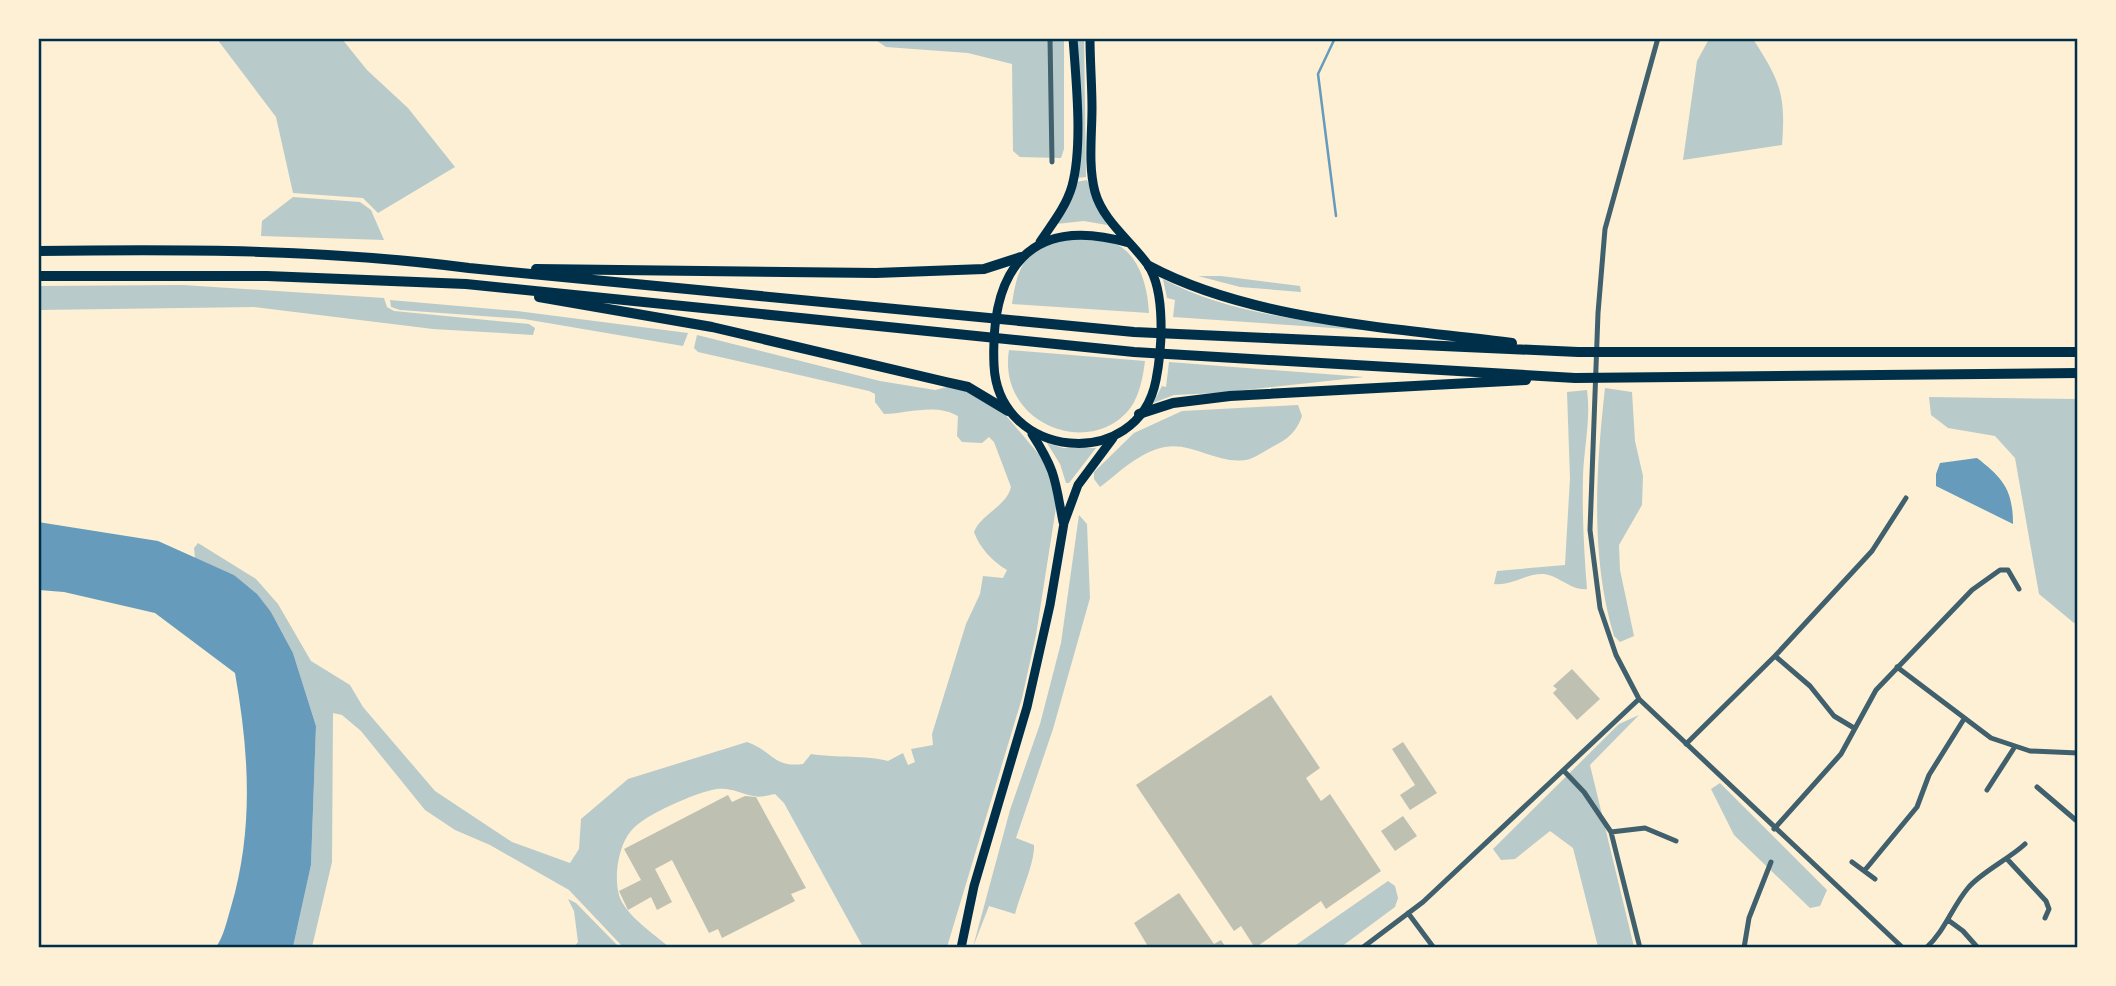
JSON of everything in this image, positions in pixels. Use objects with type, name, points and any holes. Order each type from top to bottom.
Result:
[{"type":"highway","points":[[38,251],[157,249],[381,256],[469,268],[1134,332],[1578,352],[2077,352]]},
{"type":"highway","points":[[469,268],[876,273],[984,269],[1020,257]]},
{"type":"highway","points":[[1149,266],[1184,285],[1322,318],[1578,352]]},
{"type":"highway","points":[[38,276],[267,276],[466,284],[1134,352],[1575,377]]},
{"type":"highway","points":[[466,284],[712,327],[869,363],[968,387],[1008,411]]},
{"type":"highway","points":[[1139,414],[1173,403],[1230,396],[1575,377],[2077,373]]},
{"type":"main road","points":[[1064,523],[1058,483],[1050,461],[1032,434],[1008,411],[998,395],[994,374],[998,309],[1003,288],[1020,257],[1040,242],[1062,211],[1072,185],[1077,99],[1073,38]]},
{"type":"main road","points":[[961,947],[974,886],[1027,707],[1050,605],[1064,523],[1078,485],[1112,438],[1139,414],[1151,395],[1161,327],[1160,304],[1149,266],[1103,210],[1093,183],[1090,38]]},
{"type":"main road","points":[[1040,242],[1068,234],[1100,234],[1129,243]]},
{"type":"main road","points":[[1032,434],[1075,443],[1112,438]]},
{"type":"street","points":[[1051,38],[1052,162]]},
{"type":"street","points":[[1658,38],[1605,229],[1598,313],[1590,530],[1600,608],[1616,655],[1639,699],[1774,829],[1903,947]]},
{"type":"street","points":[[1686,744],[1775,656],[1872,551],[1906,498]]},
{"type":"street","points":[[1774,829],[1841,754],[1876,690],[1972,590],[2000,570],[2008,570],[2019,589]]},
{"type":"street","points":[[1775,656],[1810,686],[1834,716],[1854,728]]},
{"type":"street","points":[[1897,667],[1991,738],[2014,748],[2077,753]]},
{"type":"street","points":[[1362,947],[1408,913],[1639,699]]},
{"type":"street","points":[[1865,870],[1917,807],[1929,775],[1964,719]]},
{"type":"street","points":[[1987,790],[2014,748]]},
{"type":"street","points":[[1564,771],[1584,792],[1611,832],[1640,947]]},
{"type":"street","points":[[2037,787],[2077,822]]},
{"type":"street","points":[[1611,832],[1645,828],[1676,841]]},
{"type":"street","points":[[1926,947],[1948,920],[1969,886],[2008,860],[2025,844]]},
{"type":"street","points":[[2008,860],[2046,901],[2049,909],[2045,918]]},
{"type":"street","points":[[1744,947],[1749,918],[1771,862]]},
{"type":"street","points":[[1852,862],[1875,879]]},
{"type":"street","points":[[1408,913],[1434,947]]},
{"type":"street","points":[[1948,920],[1978,947]]},
{"type":"shaded area","points":[[1084,38],[1086,177],[1077,178],[1078,39]]},
{"type":"shaded area","points":[[217,39],[342,39],[367,70],[408,108],[455,167],[378,213],[363,198],[293,193],[276,117]]},
{"type":"shaded area","points":[[874,39],[1064,39],[1064,149],[1061,158],[1020,157],[1013,151],[1012,64],[968,53],[886,47]]},
{"type":"shaded area","points":[[1709,39],[1753,39],[1779,89],[1783,113],[1782,145],[1683,160],[1697,61]]},
{"type":"shaded area","points":[[1087,180],[1107,225],[1084,221],[1056,224],[1076,182]]},
{"type":"shaded area","points":[[293,197],[360,202],[371,210],[384,240],[261,236],[262,221]]},
{"type":"shaded area","points":[[1069,234],[1107,241],[1126,251],[1142,275],[1149,313],[1012,304],[1014,289],[1027,258]]},
{"type":"shaded area","points":[[1198,276],[1221,276],[1300,286],[1301,292],[1240,287]]},
{"type":"shaded area","points":[[1163,279],[1188,291],[1240,308],[1377,331],[1173,317],[1175,300],[1167,298]]},
{"type":"shaded area","points":[[183,285],[384,298],[387,307],[394,311],[529,324],[535,328],[533,335],[433,329],[254,307],[39,310],[39,286]]},
{"type":"shaded area","points":[[390,300],[517,311],[688,333],[683,346],[524,319],[400,310],[391,307]]},
{"type":"shaded area","points":[[697,335],[880,381],[935,390],[951,386],[982,397],[1003,412],[1047,464],[1057,501],[1036,635],[1022,698],[947,947],[863,947],[784,803],[775,794],[756,797],[722,789],[708,791],[658,811],[637,825],[627,837],[617,872],[620,898],[635,918],[669,947],[623,947],[569,890],[490,845],[455,830],[425,810],[361,731],[342,715],[333,713],[332,862],[312,947],[293,947],[311,865],[316,726],[293,653],[271,612],[234,575],[195,558],[194,548],[198,543],[256,579],[278,604],[311,661],[350,685],[363,707],[435,791],[512,842],[570,863],[579,849],[581,819],[628,779],[747,742],[785,764],[793,765],[803,764],[811,754],[888,761],[903,753],[908,765],[915,762],[911,749],[933,745],[932,734],[966,624],[980,594],[983,576],[1003,578],[1007,570],[987,554],[974,532],[982,520],[1005,500],[1011,487],[994,442],[989,437],[982,443],[962,442],[957,436],[958,416],[949,412],[931,409],[884,414],[875,402],[875,394],[869,391],[698,352],[694,348]]},
{"type":"shaded area","points":[[1009,350],[1145,361],[1139,391],[1131,407],[1114,423],[1094,431],[1072,432],[1051,426],[1032,415],[1018,398],[1009,376]]},
{"type":"shaded area","points":[[1169,362],[1364,377],[1174,395],[1153,403],[1162,386],[1166,387]]},
{"type":"shaded area","points":[[1605,388],[1632,392],[1635,441],[1643,476],[1642,505],[1619,545],[1620,570],[1634,636],[1620,642],[1614,636],[1606,606],[1598,544],[1599,450]]},
{"type":"shaded area","points":[[1587,390],[1588,422],[1583,490],[1587,589],[1576,588],[1544,574],[1494,584],[1497,571],[1565,565],[1570,478],[1567,392]]},
{"type":"shaded area","points":[[1929,397],[2077,399],[2077,622],[2074,623],[2039,594],[2015,458],[1995,436],[1948,428],[1931,415]]},
{"type":"shaded area","points":[[1298,405],[1302,416],[1291,434],[1250,459],[1229,460],[1186,448],[1165,447],[1138,458],[1100,487],[1094,479],[1094,472],[1134,433],[1182,411]]},
{"type":"shaded area","points":[[1047,443],[1063,448],[1096,448],[1069,483],[1066,483],[1060,464]]},
{"type":"shaded area","points":[[1079,515],[1087,524],[1090,598],[1053,729],[1016,838],[1034,845],[1032,860],[1015,914],[989,906],[973,947],[1010,810],[1040,724],[1061,643]]},
{"type":"shaded area","points":[[1639,715],[1590,765],[1634,947],[1598,947],[1573,848],[1550,831],[1515,859],[1501,860],[1493,849],[1619,724]]},
{"type":"shaded area","points":[[1720,783],[1827,890],[1820,906],[1810,908],[1734,835],[1711,789]]},
{"type":"shaded area","points":[[1388,881],[1395,886],[1398,898],[1395,907],[1341,947],[1293,947]]},
{"type":"shaded area","points":[[568,899],[576,903],[619,947],[574,947],[578,942],[574,911]]},
{"type":"water","points":[[1977,458],[1994,472],[2005,486],[2011,502],[2013,524],[1936,486],[1940,463]]},
{"type":"water","points":[[38,522],[158,541],[234,575],[257,594],[271,612],[293,653],[316,726],[311,865],[293,947],[216,947],[225,928],[238,878],[246,820],[244,732],[235,673],[155,613],[64,592],[39,590]]},
{"type":"building","points":[[1572,669],[1600,699],[1577,720],[1553,693],[1557,689],[1553,686]]},
{"type":"building","points":[[1271,695],[1320,768],[1306,778],[1321,801],[1330,794],[1381,871],[1326,909],[1321,901],[1255,948],[1241,926],[1234,931],[1136,785]]},
{"type":"building","points":[[1403,742],[1437,793],[1410,810],[1400,795],[1415,785],[1392,749]]},
{"type":"building","points":[[728,795],[732,802],[745,796],[756,797],[806,888],[791,894],[795,901],[722,938],[718,929],[709,933],[672,860],[655,869],[672,902],[657,910],[651,897],[628,910],[619,891],[641,880],[624,849]]},
{"type":"building","points":[[1403,816],[1417,836],[1395,851],[1381,831]]},
{"type":"building","points":[[1179,893],[1214,944],[1221,940],[1226,948],[1149,948],[1134,923]]},
{"type":"waterway","points":[[1335,38],[1318,74],[1336,216]]}]
